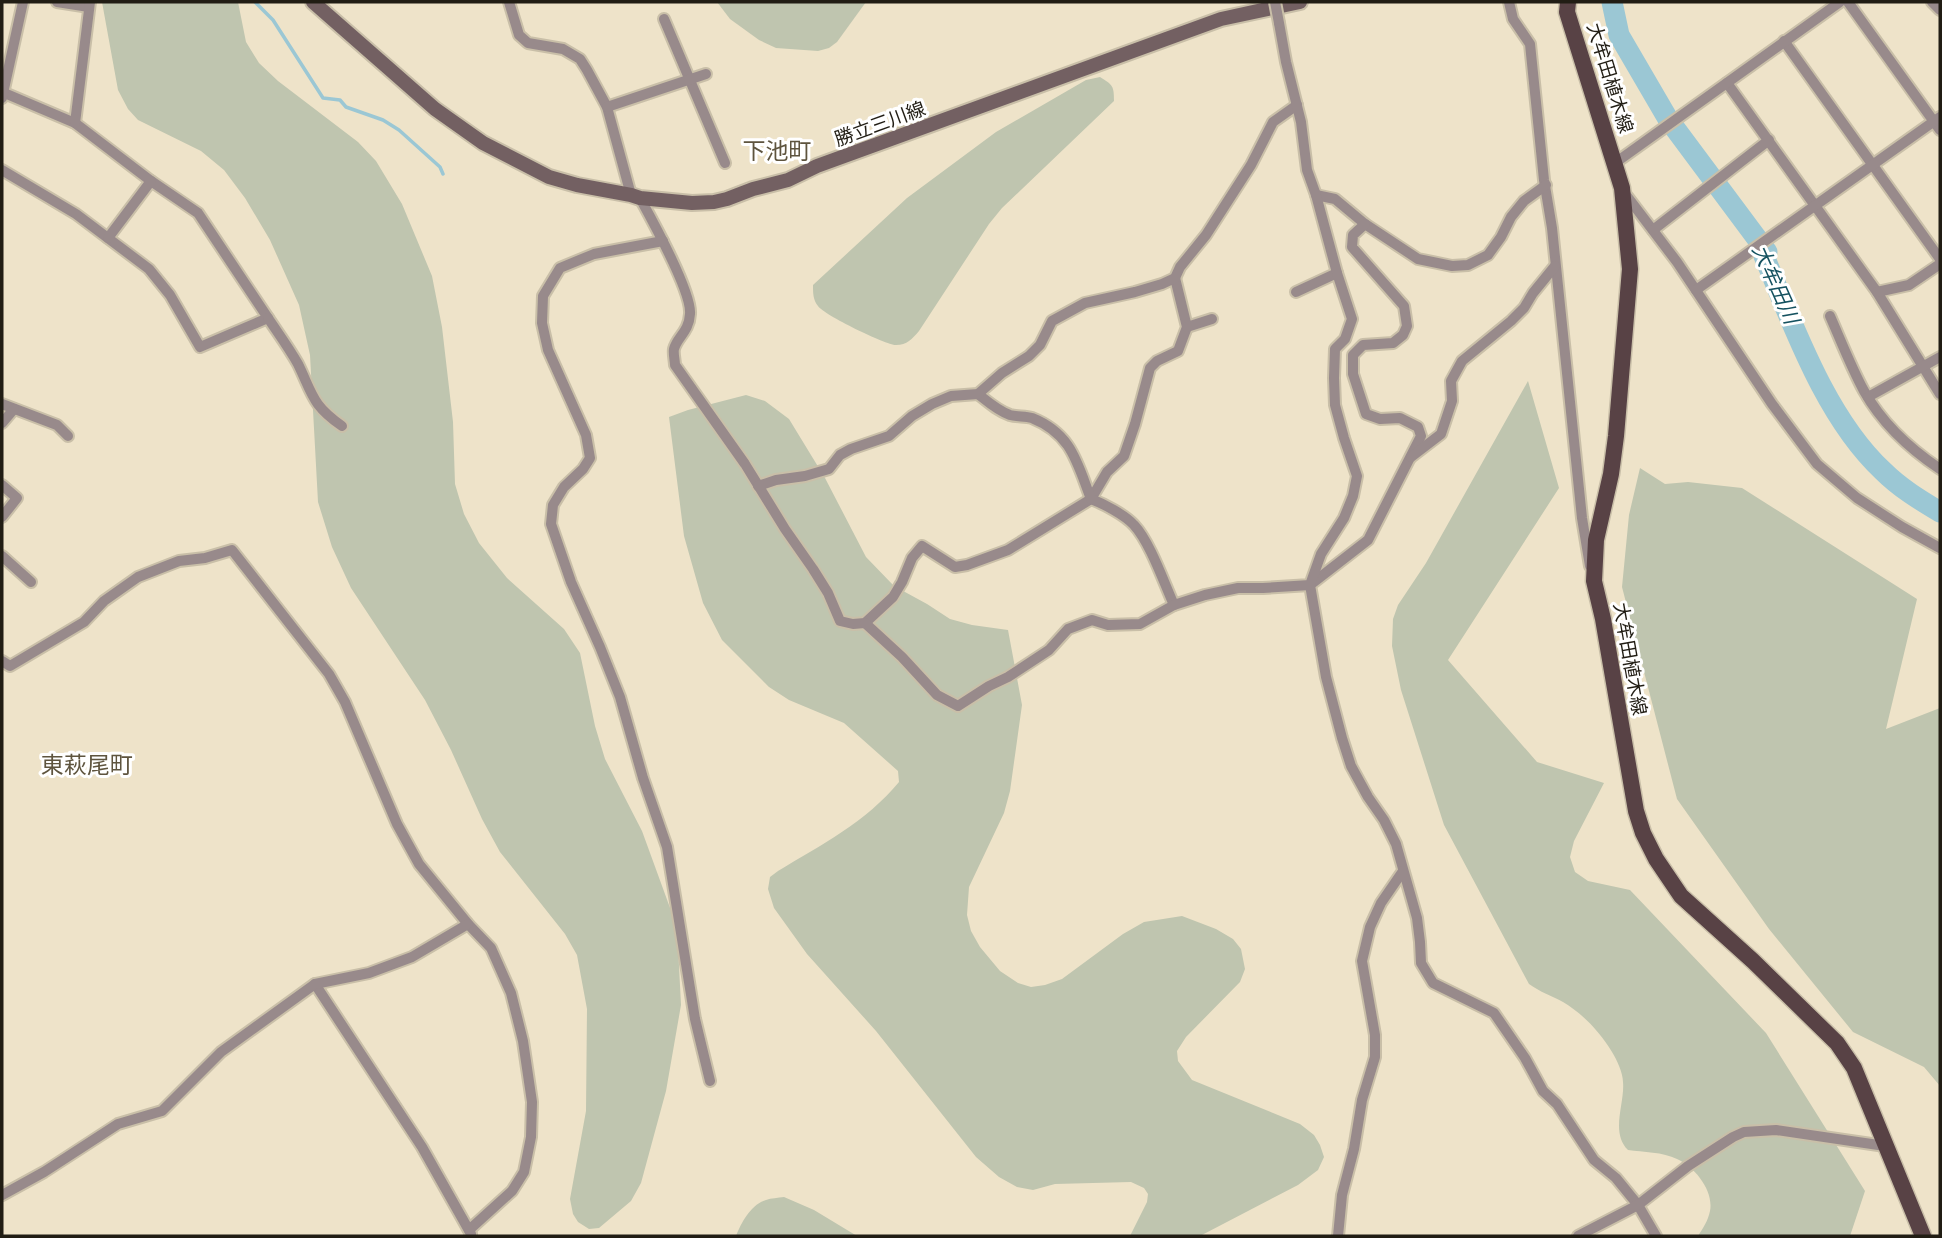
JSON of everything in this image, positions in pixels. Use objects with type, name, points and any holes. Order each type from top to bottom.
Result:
[{"type":"main road","name":"勝立三川線","points":[[313,2],[435,109],[483,143],[549,177],[635,196],[692,203],[727,199],[788,180],[817,166],[1221,19],[1300,2]]},
{"type":"main road","name":"大牟田植木線","points":[[1568,2],[1567,12],[1622,188],[1630,270],[1616,436],[1597,540],[1594,581],[1636,811],[1656,859],[1681,896],[1837,1043],[1854,1068],[1923,1236]]},
{"type":"street","points":[[23,2],[3,95],[75,123],[198,213],[297,363],[316,403],[342,426]]},
{"type":"street","points":[[57,2],[90,5],[75,123]]},
{"type":"street","points":[[509,2],[519,35],[528,43],[563,49],[580,59],[598,87],[635,196],[663,241],[691,312],[687,328],[674,349],[675,365],[745,464],[828,593],[840,621],[865,624],[902,657],[937,695],[958,706],[1049,650],[1069,629],[1092,620],[1108,625],[1140,624],[1174,605],[1238,588],[1310,585],[1368,540],[1421,436],[1418,427],[1400,418],[1380,419],[1366,414],[1353,374],[1353,355],[1363,345],[1393,343],[1403,335],[1407,326],[1404,306],[1352,247],[1353,235],[1366,223]]},
{"type":"street","points":[[1275,2],[1305,145],[1307,170],[1352,319],[1345,339],[1335,349],[1334,378],[1335,405],[1357,476],[1344,518],[1321,554],[1310,585],[1326,677],[1342,738],[1351,766],[1396,844],[1417,918],[1421,963],[1433,983],[1494,1013],[1525,1058],[1543,1091],[1557,1104],[1594,1160],[1616,1178],[1638,1205],[1656,1236]]},
{"type":"street","points":[[1509,2],[1513,19],[1530,44],[1583,518],[1591,573],[1603,620]]},
{"type":"street","points":[[1615,163],[1840,2]]},
{"type":"street","points":[[1696,290],[1815,205],[1938,123],[1848,2]]},
{"type":"street","points":[[1932,2],[1940,10]]},
{"type":"street","points":[[664,19],[725,163]]},
{"type":"street","points":[[1784,41],[1940,261],[1909,285],[1877,292]]},
{"type":"street","points":[[607,107],[706,74]]},
{"type":"street","points":[[1727,83],[1877,292],[1940,394]]},
{"type":"street","points":[[865,624],[893,597],[912,558],[922,546],[955,566],[967,565],[1008,550],[1091,499],[1107,472],[1124,456],[1150,368],[1157,360],[1178,351],[1187,327],[1175,278],[1180,267],[1206,235],[1251,165],[1273,122],[1297,105]]},
{"type":"street","points":[[1653,230],[1769,140]]},
{"type":"street","points":[[2,170],[76,214],[149,269],[170,295],[200,347],[268,318]]},
{"type":"street","points":[[108,238],[151,181]]},
{"type":"street","points":[[1316,195],[1335,199],[1418,259],[1452,266],[1468,265],[1488,255],[1524,201],[1546,185]]},
{"type":"street","points":[[1622,188],[1696,290],[1772,404],[1817,464],[1857,498],[1902,527],[1938,543]]},
{"type":"street","points":[[663,241],[594,254],[560,268],[543,296],[542,323],[548,349],[586,435],[590,458],[558,496],[553,505],[551,524],[571,582],[620,697],[643,778],[667,847],[695,1019],[710,1081]]},
{"type":"street","points":[[1409,459],[1441,434],[1452,401],[1451,381],[1462,361],[1518,314],[1555,266]]},
{"type":"street","points":[[1296,292],[1337,274]]},
{"type":"street","points":[[758,486],[776,480],[805,477],[829,469],[840,455],[888,436],[932,404],[951,396],[978,394],[1002,373],[1029,356],[1040,345],[1052,321],[1085,303],[1161,285],[1175,278]]},
{"type":"street","points":[[1830,316],[1868,397],[1914,452],[1940,469]]},
{"type":"street","points":[[1187,327],[1213,319]]},
{"type":"street","points":[[1868,397],[1940,356]]},
{"type":"street","points":[[978,394],[1010,415],[1031,418],[1063,437],[1074,454],[1091,499],[1134,525],[1148,546],[1174,605]]},
{"type":"street","points":[[2,404],[57,425],[68,436]]},
{"type":"street","points":[[2,423],[14,409]]},
{"type":"street","points":[[2,485],[17,498],[2,517]]},
{"type":"street","points":[[2,661],[10,666],[84,622],[104,601],[138,577],[179,561],[205,558],[232,550],[329,674],[345,702],[397,824],[419,864],[491,948],[511,993],[523,1041],[533,1124],[524,1172],[512,1191],[471,1233],[422,1147],[315,984]]},
{"type":"street","points":[[2,556],[31,582]]},
{"type":"street","points":[[1338,1236],[1342,1195],[1354,1149],[1362,1100],[1375,1057],[1362,961],[1370,927],[1381,903],[1403,871]]},
{"type":"street","points":[[4,1195],[118,1125],[162,1111],[220,1052],[315,984],[369,973],[412,957],[468,924]]},
{"type":"street","points":[[1578,1236],[1638,1205],[1688,1166],[1744,1132],[1776,1130],[1885,1146]]},
{"type":"green space","points":[[102,2],[238,2],[246,42],[259,63],[278,81],[358,142],[376,161],[402,204],[432,276],[442,327],[453,422],[455,484],[464,514],[479,543],[507,578],[564,629],[580,653],[595,726],[605,759],[642,831],[677,927],[681,1005],[666,1091],[641,1183],[631,1201],[599,1228],[589,1229],[578,1222],[570,1199],[586,1111],[587,1009],[577,955],[565,934],[500,852],[425,700],[351,588],[332,547],[318,502],[310,355],[299,305],[270,240],[245,198],[224,170],[201,151],[138,120],[128,109],[118,90]]},
{"type":"green space","points":[[717,2],[866,2],[837,42],[818,51],[776,48],[759,40],[730,19]]},
{"type":"green space","points":[[1100,77],[1112,86],[1114,101],[1002,208],[912,339],[900,345],[890,344],[843,322],[818,306],[814,299],[813,285],[907,198],[996,132],[1086,80]]},
{"type":"green space","points":[[1528,381],[1559,488],[1448,660],[1537,762],[1604,783],[1574,841],[1570,857],[1575,872],[1588,881],[1630,890],[1766,1033],[1865,1191],[1850,1236],[1698,1236],[1710,1211],[1709,1196],[1702,1181],[1677,1159],[1628,1150],[1620,1135],[1623,1078],[1614,1055],[1577,1012],[1529,984],[1444,825],[1401,690],[1392,646],[1393,619],[1398,605],[1426,563]]},
{"type":"green space","points":[[746,395],[765,401],[789,419],[825,478],[866,557],[894,586],[950,619],[1008,630],[1022,705],[1010,791],[1004,813],[969,887],[967,915],[971,931],[980,947],[1000,971],[1018,983],[1031,987],[1062,979],[1123,934],[1144,922],[1182,916],[1216,929],[1233,939],[1241,949],[1245,969],[1240,982],[1186,1037],[1177,1051],[1178,1061],[1192,1080],[1300,1124],[1314,1135],[1324,1157],[1318,1170],[1298,1185],[1200,1236],[1130,1236],[1147,1202],[1148,1194],[1144,1188],[1131,1182],[1055,1184],[1033,1190],[1017,1187],[999,1177],[976,1157],[876,1031],[807,954],[774,908],[768,889],[770,877],[858,821],[899,782],[898,771],[844,723],[789,700],[769,687],[722,640],[703,603],[684,536],[669,417]]},
{"type":"green space","points":[[1640,468],[1665,484],[1688,482],[1742,488],[1917,599],[1886,729],[1940,708],[1940,1086],[1924,1067],[1853,1032],[1769,929],[1677,799],[1622,587],[1629,515]]},
{"type":"green space","points":[[784,1197],[814,1210],[857,1236],[736,1236],[756,1205],[768,1199]]},
{"type":"waterway","points":[[255,2],[273,20],[323,98],[340,100],[346,107],[383,120],[399,130],[440,167],[443,174]]},
{"type":"waterway","name":"大牟田川","points":[[1612,2],[1619,35],[1668,119],[1767,252],[1764,256],[1813,370],[1845,425],[1890,477],[1940,512]]},
{"type":"district","name":"下池町","points":[[777,151]]},
{"type":"district","name":"東萩尾町","points":[[87,765]]}]
